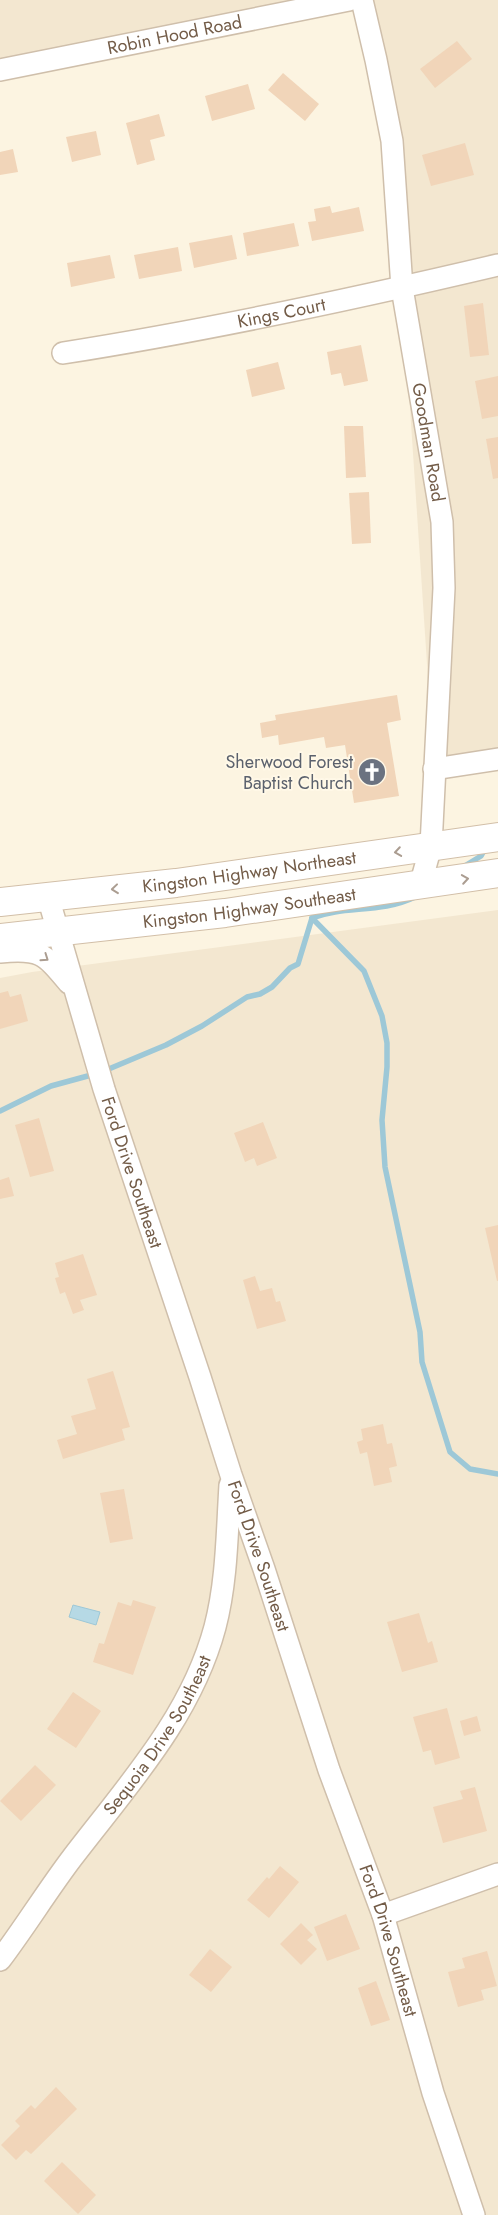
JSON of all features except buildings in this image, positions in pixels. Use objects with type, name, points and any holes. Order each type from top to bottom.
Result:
[{"type":"main road","name":"Kingston Highway Northeast","points":[[0,902],[176,883],[498,837]]},
{"type":"main road","name":"Kingston Highway Southeast","points":[[0,938],[225,913],[420,886],[498,873]]},
{"type":"street","name":"Robin Hood Road","points":[[0,70],[349,0]]},
{"type":"street","name":"Goodman Road","points":[[362,0],[392,141],[402,288],[442,522],[444,588],[431,846],[420,886]]},
{"type":"street","name":"Kings Court","points":[[63,353],[174,336],[498,266]]},
{"type":"street","points":[[434,769],[463,766],[498,759]]},
{"type":"street","name":"Ford Drive Southeast","points":[[48,897],[104,1089],[329,1770],[383,1915],[433,2093],[474,2215]]},
{"type":"street","points":[[0,952],[23,950],[48,958],[76,992]]},
{"type":"street","name":"Sequoia Drive Southeast","points":[[0,1960],[71,1860],[142,1769],[178,1715],[200,1669],[214,1629],[222,1592],[230,1475]]},
{"type":"street","points":[[383,1915],[498,1874]]},
{"type":"shaded area","points":[[0,0],[349,0],[0,70]]},
{"type":"shaded area","points":[[362,0],[498,0],[498,756],[434,769],[402,288]]},
{"type":"shaded area","points":[[498,910],[498,2215],[0,2215],[0,978],[32,972]]},
{"type":"water","points":[[73,1605],[100,1612],[96,1625],[69,1617]]},
{"type":"waterway","points":[[463,867],[481,856],[486,847]]},
{"type":"waterway","points":[[312,918],[324,914],[389,906],[415,897]]},
{"type":"waterway","points":[[312,918],[364,971],[382,1016],[387,1043],[387,1067],[382,1120],[385,1167],[420,1332],[422,1362],[450,1452],[470,1469],[498,1474]]},
{"type":"waterway","points":[[104,1071],[166,1045],[202,1026],[247,997],[260,994],[272,987],[290,968],[298,964],[312,918]]},
{"type":"waterway","points":[[0,1111],[51,1086],[95,1074]]},
{"type":"place","name":"Sherwood Forest Baptist Church","points":[[372,772]]}]
